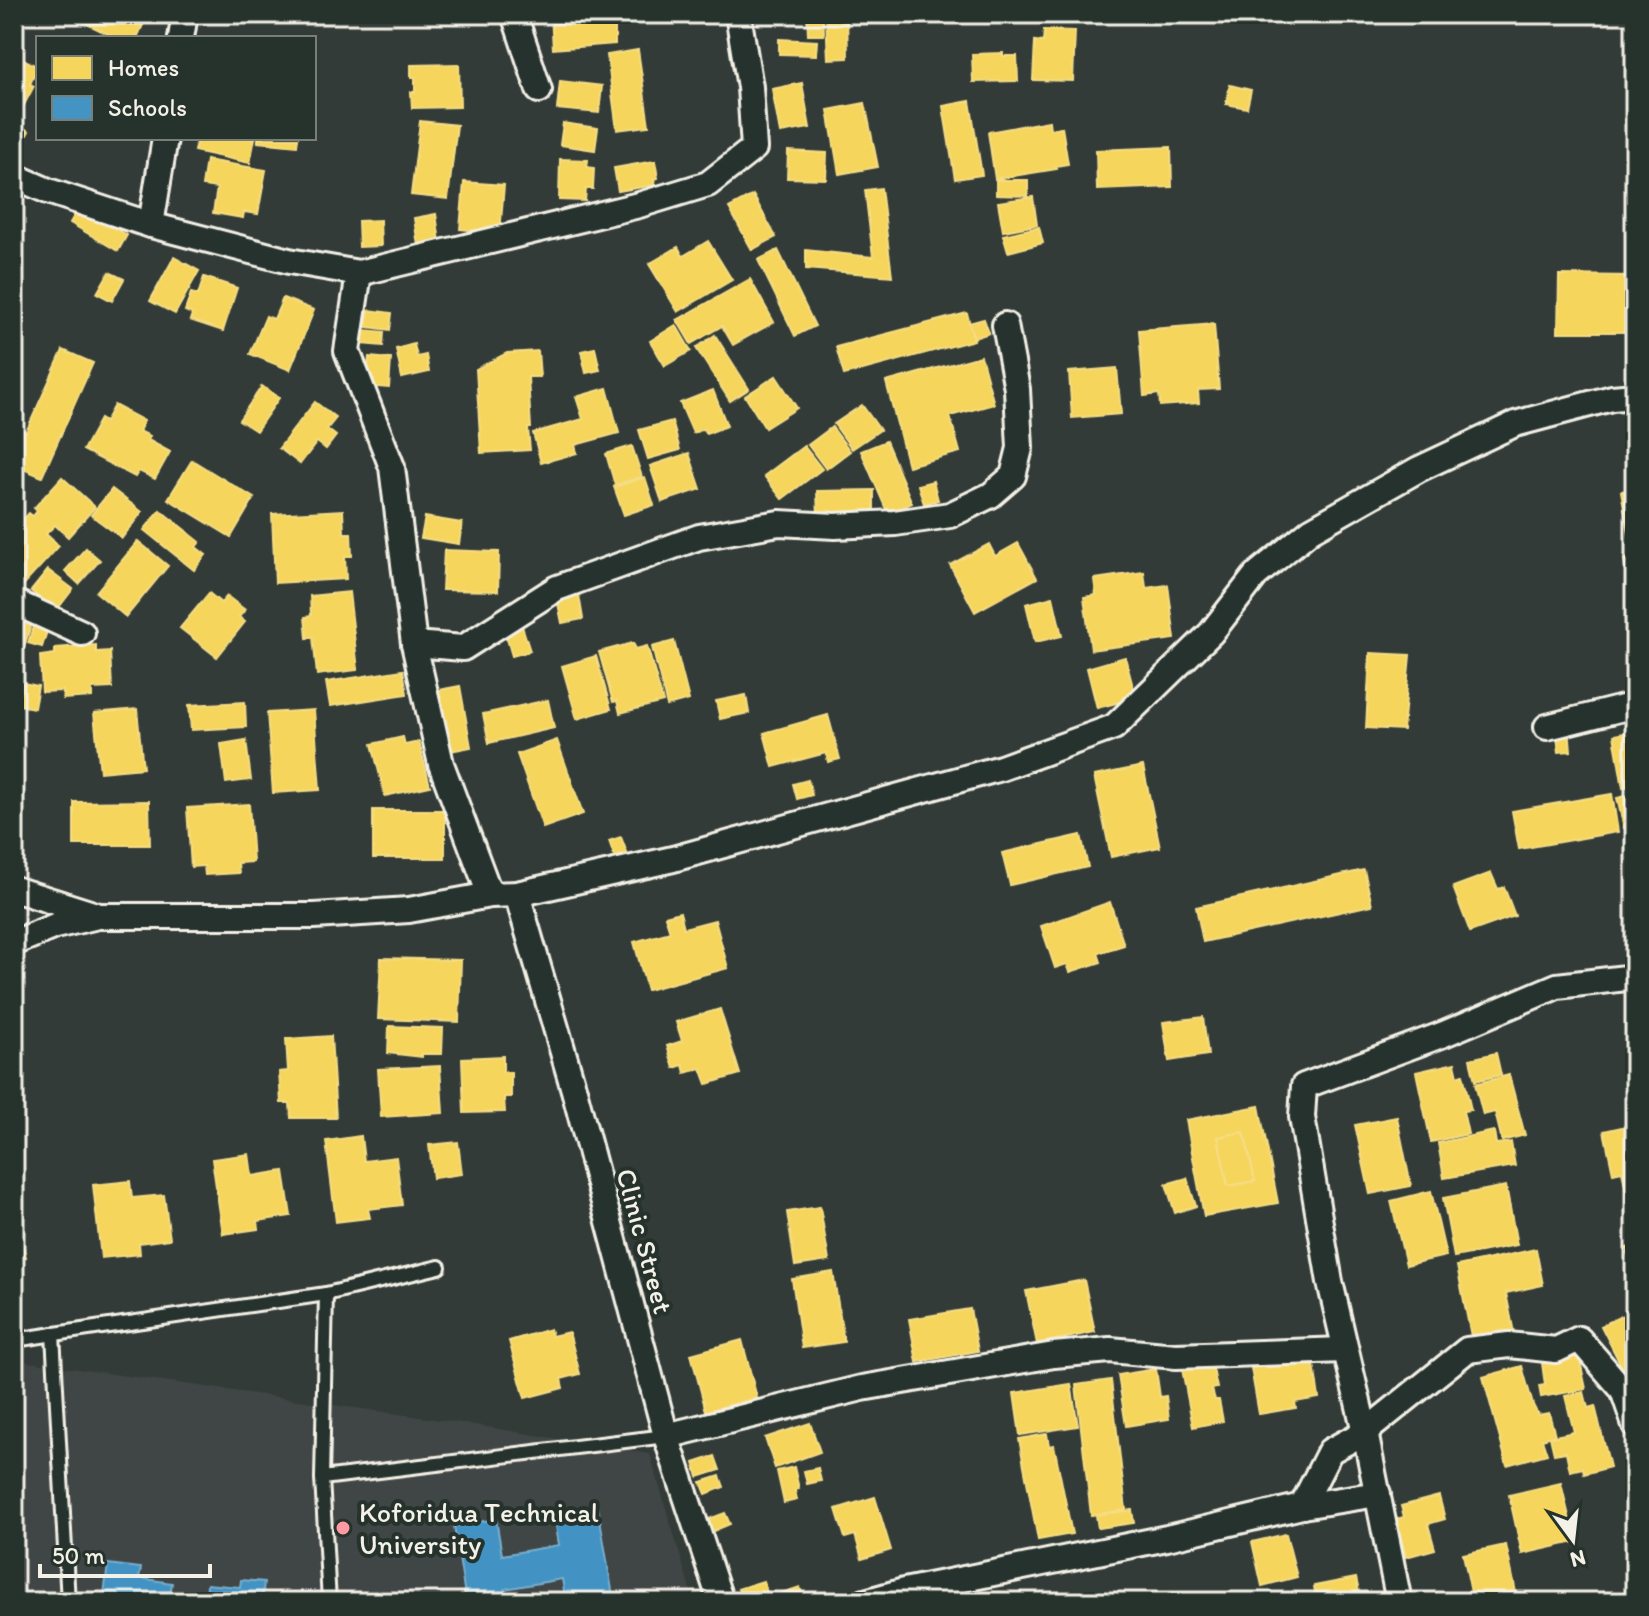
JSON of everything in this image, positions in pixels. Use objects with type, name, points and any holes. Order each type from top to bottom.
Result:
[{"type":"street","points":[[181,36],[185,14]]},
{"type":"street","points":[[514,14],[539,90]]},
{"type":"street","points":[[14,176],[48,191],[151,225],[289,261],[359,273],[639,205],[708,184],[754,148],[750,87],[738,14]]},
{"type":"street","points":[[151,225],[165,140]]},
{"type":"street","points":[[359,273],[347,351],[392,467],[414,644],[441,764],[490,895]]},
{"type":"street","points":[[414,644],[463,648],[557,588],[699,537],[779,523],[835,526],[895,523],[950,515],[991,495],[1013,476],[1020,448],[1017,389],[1005,325]]},
{"type":"street","points":[[14,943],[55,926],[98,916],[314,916],[409,910],[490,895],[517,894],[673,859],[1001,768],[1114,727],[1211,633],[1256,575],[1311,530],[1419,469],[1515,424],[1612,398],[1635,396]]},
{"type":"street","points":[[14,602],[82,633]]},
{"type":"street","points":[[1547,727],[1635,705]]},
{"type":"street","points":[[14,889],[98,916]]},
{"type":"street","name":"Clinic Street","points":[[517,894],[574,1090],[666,1436],[721,1602]]},
{"type":"street","points":[[1399,1602],[1365,1432],[1344,1350],[1302,1117],[1304,1086],[1444,1034],[1557,986],[1635,977]]},
{"type":"street","points":[[1302,1506],[1330,1451],[1365,1432],[1467,1350],[1509,1345],[1556,1350],[1579,1339],[1623,1390],[1635,1425]]},
{"type":"street","points":[[666,1436],[862,1388],[1054,1355],[1110,1350],[1176,1356],[1344,1350]]},
{"type":"street","points":[[865,1602],[1302,1506],[1378,1494]]},
{"type":"lane","points":[[14,1340],[326,1294],[439,1267]]},
{"type":"lane","points":[[326,1294],[322,1478],[329,1602]]},
{"type":"lane","points":[[53,1334],[68,1602]]},
{"type":"lane","points":[[322,1478],[666,1436]]},
{"type":"shaded area","name":"Koforidua Technical University","points":[[14,1360],[463,1423],[650,1454],[694,1602],[14,1602]]},
{"type":"building: Homes","points":[[87,14],[148,14],[138,36],[112,36],[83,22]]},
{"type":"building: Homes","points":[[551,14],[615,14],[615,44],[553,49]]},
{"type":"building: Homes","points":[[807,14],[823,14],[824,35],[808,35]]},
{"type":"building: Homes","points":[[826,14],[847,14],[848,58],[828,59]]},
{"type":"building: Homes","points":[[880,14],[959,14],[959,21],[880,22]]},
{"type":"building: Homes","points":[[1044,30],[1075,31],[1073,81],[1033,80],[1035,41],[1043,42]]},
{"type":"building: Homes","points":[[779,39],[817,41],[816,55],[779,54]]},
{"type":"building: Homes","points":[[638,50],[649,126],[617,130],[607,55]]},
{"type":"building: Homes","points":[[1003,53],[1003,56],[1017,56],[1018,81],[973,82],[972,54]]},
{"type":"building: Homes","points":[[14,54],[36,66],[30,84],[34,86],[15,122]]},
{"type":"building: Homes","points":[[459,64],[460,107],[412,108],[411,92],[415,92],[415,77],[411,77],[411,65]]},
{"type":"building: Homes","points":[[560,81],[602,86],[599,113],[557,109]]},
{"type":"building: Homes","points":[[802,83],[810,128],[780,133],[772,89]]},
{"type":"building: Homes","points":[[1230,85],[1251,90],[1247,108],[1226,104]]},
{"type":"building: Homes","points":[[970,101],[982,175],[955,179],[943,106]]},
{"type":"building: Homes","points":[[865,103],[878,167],[839,174],[828,110]]},
{"type":"building: Homes","points":[[420,121],[457,125],[448,199],[411,195]]},
{"type":"building: Homes","points":[[1049,121],[1050,129],[1062,127],[1068,164],[1056,166],[1057,169],[995,179],[988,132]]},
{"type":"building: Homes","points":[[14,123],[29,131],[16,156],[14,155]]},
{"type":"building: Homes","points":[[563,123],[598,128],[595,150],[560,145]]},
{"type":"building: Homes","points":[[197,140],[255,140],[250,163],[194,151]]},
{"type":"building: Homes","points":[[258,140],[298,140],[297,146]]},
{"type":"building: Homes","points":[[1171,147],[1172,187],[1097,190],[1096,150]]},
{"type":"building: Homes","points":[[788,151],[827,153],[826,179],[787,178]]},
{"type":"building: Homes","points":[[560,159],[588,160],[587,167],[594,168],[593,189],[586,189],[585,201],[559,200]]},
{"type":"building: Homes","points":[[206,160],[266,170],[258,214],[244,212],[243,218],[213,213],[217,188],[202,186]]},
{"type":"building: Homes","points":[[655,161],[658,178],[654,179],[655,185],[618,191],[614,168]]},
{"type":"building: Homes","points":[[996,180],[1028,180],[1028,196],[996,195]]},
{"type":"building: Homes","points":[[464,182],[504,185],[500,233],[460,229]]},
{"type":"building: Homes","points":[[881,188],[892,276],[806,269],[806,250],[873,257],[865,190]]},
{"type":"building: Homes","points":[[753,195],[776,237],[752,250],[729,208]]},
{"type":"building: Homes","points":[[1033,197],[1037,225],[1003,231],[998,202]]},
{"type":"building: Homes","points":[[79,207],[127,235],[118,251],[70,223]]},
{"type":"building: Homes","points":[[436,214],[440,242],[418,246],[414,218]]},
{"type":"building: Homes","points":[[380,220],[381,246],[359,247],[358,221]]},
{"type":"building: Homes","points":[[1039,227],[1043,243],[1008,252],[1003,235]]},
{"type":"building: Homes","points":[[708,241],[732,280],[678,312],[649,264],[678,247],[683,256]]},
{"type":"building: Homes","points":[[778,250],[815,326],[795,336],[758,260]]},
{"type":"building: Homes","points":[[174,257],[199,271],[175,314],[150,301]]},
{"type":"building: Homes","points":[[109,272],[124,279],[112,301],[97,293]]},
{"type":"building: Homes","points":[[1559,275],[1635,276],[1635,332],[1558,332]]},
{"type":"building: Homes","points":[[204,277],[237,288],[223,331],[190,320],[192,314],[185,311],[191,293],[198,295]]},
{"type":"building: Homes","points":[[750,279],[774,322],[733,345],[722,326],[691,344],[677,320]]},
{"type":"building: Homes","points":[[283,298],[314,310],[290,370],[250,354],[266,316],[274,319]]},
{"type":"building: Homes","points":[[369,310],[392,313],[390,330],[366,327]]},
{"type":"building: Homes","points":[[967,313],[974,340],[844,375],[836,347]]},
{"type":"building: Homes","points":[[984,319],[989,333],[974,338],[969,323]]},
{"type":"building: Homes","points":[[1214,324],[1219,389],[1198,390],[1199,403],[1160,406],[1159,394],[1144,396],[1139,330]]},
{"type":"building: Homes","points":[[676,325],[691,351],[665,366],[650,341]]},
{"type":"building: Homes","points":[[362,330],[384,332],[383,346],[361,344]]},
{"type":"building: Homes","points":[[715,335],[749,389],[730,401],[696,348]]},
{"type":"building: Homes","points":[[414,344],[417,357],[426,355],[429,372],[402,378],[396,349]]},
{"type":"building: Homes","points":[[595,348],[600,370],[586,373],[581,351]]},
{"type":"building: Homes","points":[[63,350],[93,363],[42,477],[14,465],[14,426],[26,432]]},
{"type":"building: Homes","points":[[538,351],[540,377],[528,377],[530,450],[481,453],[476,369],[507,353]]},
{"type":"building: Homes","points":[[981,356],[994,404],[950,416],[960,452],[908,466],[886,382]]},
{"type":"building: Homes","points":[[369,357],[391,359],[389,388],[366,386]]},
{"type":"building: Homes","points":[[1117,368],[1121,414],[1072,418],[1069,372]]},
{"type":"building: Homes","points":[[776,376],[797,408],[765,428],[745,396]]},
{"type":"building: Homes","points":[[262,386],[279,398],[256,431],[239,420]]},
{"type":"building: Homes","points":[[607,388],[619,433],[575,445],[577,453],[541,463],[533,433],[583,419],[576,397]]},
{"type":"building: Homes","points":[[713,390],[727,426],[706,434],[704,429],[693,433],[680,403]]},
{"type":"building: Homes","points":[[315,402],[336,418],[327,429],[336,436],[326,449],[317,442],[300,464],[279,448]]},
{"type":"building: Homes","points":[[114,405],[144,421],[139,431],[150,436],[148,440],[170,452],[155,479],[139,471],[135,477],[83,450],[100,419],[105,422]]},
{"type":"building: Homes","points":[[862,405],[880,430],[852,449],[834,424]]},
{"type":"building: Homes","points":[[672,421],[680,450],[648,459],[639,430]]},
{"type":"building: Homes","points":[[832,427],[850,451],[826,469],[808,445]]},
{"type":"building: Homes","points":[[886,441],[912,503],[888,514],[861,451]]},
{"type":"building: Homes","points":[[632,446],[642,477],[615,485],[606,454]]},
{"type":"building: Homes","points":[[804,446],[822,469],[782,499],[764,476]]},
{"type":"building: Homes","points":[[689,453],[701,489],[662,502],[650,466]]},
{"type":"building: Homes","points":[[192,460],[254,498],[231,537],[168,499]]},
{"type":"building: Homes","points":[[62,477],[95,507],[68,537],[55,525],[46,534],[59,546],[19,590],[14,586],[14,529],[29,513],[33,516],[37,511],[34,508]]},
{"type":"building: Homes","points":[[645,477],[654,505],[624,515],[614,487]]},
{"type":"building: Homes","points":[[933,481],[938,500],[924,504],[918,485]]},
{"type":"building: Homes","points":[[112,489],[142,512],[122,538],[91,515]]},
{"type":"building: Homes","points":[[1635,489],[1635,538],[1630,539],[1621,491]]},
{"type":"building: Homes","points":[[874,490],[874,516],[818,517],[817,491]]},
{"type":"building: Homes","points":[[160,510],[200,542],[196,547],[206,555],[194,570],[144,530]]},
{"type":"building: Homes","points":[[343,510],[344,533],[351,533],[352,556],[345,556],[346,579],[275,583],[272,514]]},
{"type":"building: Homes","points":[[425,517],[462,523],[459,544],[421,538]]},
{"type":"building: Homes","points":[[138,541],[168,566],[126,617],[96,592]]},
{"type":"building: Homes","points":[[1018,543],[1037,578],[975,612],[950,565],[989,544],[995,556]]},
{"type":"building: Homes","points":[[86,548],[100,560],[79,584],[65,571]]},
{"type":"building: Homes","points":[[444,550],[499,552],[498,591],[442,590]]},
{"type":"building: Homes","points":[[1635,557],[1635,586],[1629,587],[1624,559]]},
{"type":"building: Homes","points":[[48,570],[73,589],[56,611],[31,591]]},
{"type":"building: Homes","points":[[1144,572],[1146,588],[1168,585],[1175,639],[1091,650],[1084,597],[1096,595],[1094,579]]},
{"type":"building: Homes","points":[[349,592],[358,670],[317,675],[313,637],[307,638],[305,617],[311,616],[310,596]]},
{"type":"building: Homes","points":[[209,593],[221,603],[227,596],[245,610],[239,617],[245,622],[217,657],[180,628]]},
{"type":"building: Homes","points":[[579,595],[583,619],[562,623],[557,598]]},
{"type":"building: Homes","points":[[1053,597],[1062,636],[1035,642],[1026,604]]},
{"type":"building: Homes","points":[[14,620],[31,626],[15,672],[14,672]]},
{"type":"building: Homes","points":[[34,624],[48,628],[42,647],[28,643]]},
{"type":"building: Homes","points":[[522,626],[530,651],[512,656],[505,632]]},
{"type":"building: Homes","points":[[674,641],[689,700],[667,706],[652,647]]},
{"type":"building: Homes","points":[[633,643],[636,649],[647,646],[663,702],[620,713],[617,701],[613,702],[599,652]]},
{"type":"building: Homes","points":[[96,645],[96,652],[110,651],[112,688],[92,689],[92,697],[63,699],[63,691],[42,692],[40,656],[55,654],[55,648]]},
{"type":"building: Homes","points":[[1370,653],[1410,655],[1403,730],[1366,728]]},
{"type":"building: Homes","points":[[596,656],[611,709],[577,719],[562,666]]},
{"type":"building: Homes","points":[[1125,657],[1136,698],[1097,708],[1087,668]]},
{"type":"building: Homes","points":[[403,670],[407,694],[330,706],[326,682]]},
{"type":"building: Homes","points":[[14,681],[38,686],[34,708],[14,704]]},
{"type":"building: Homes","points":[[460,686],[471,747],[445,752],[433,691]]},
{"type":"building: Homes","points":[[746,695],[749,713],[720,719],[716,701]]},
{"type":"building: Homes","points":[[548,700],[554,728],[489,743],[483,714]]},
{"type":"building: Homes","points":[[245,702],[246,727],[191,730],[189,705]]},
{"type":"building: Homes","points":[[137,709],[143,768],[100,772],[94,713]]},
{"type":"building: Homes","points":[[314,710],[320,790],[273,793],[267,713]]},
{"type":"building: Homes","points":[[828,715],[840,759],[828,762],[826,753],[773,767],[764,733]]},
{"type":"building: Homes","points":[[1569,727],[1571,751],[1559,752],[1556,729]]},
{"type":"building: Homes","points":[[1635,731],[1635,786],[1623,788],[1614,735]]},
{"type":"building: Homes","points":[[403,737],[405,745],[419,742],[430,786],[385,796],[372,744]]},
{"type":"building: Homes","points":[[246,740],[251,780],[226,783],[221,744]]},
{"type":"building: Homes","points":[[557,740],[583,814],[543,828],[517,754]]},
{"type":"building: Homes","points":[[1143,766],[1160,847],[1111,857],[1094,776]]},
{"type":"building: Homes","points":[[808,780],[812,795],[797,799],[793,784]]},
{"type":"building: Homes","points":[[1612,794],[1618,832],[1519,849],[1512,811]]},
{"type":"building: Homes","points":[[1635,794],[1635,826],[1624,828],[1617,798]]},
{"type":"building: Homes","points":[[149,801],[150,845],[74,845],[74,802]]},
{"type":"building: Homes","points":[[249,804],[253,862],[238,863],[239,873],[205,875],[204,866],[191,867],[187,808]]},
{"type":"building: Homes","points":[[373,810],[445,810],[445,858],[373,858]]},
{"type":"building: Homes","points":[[1081,835],[1088,867],[1010,885],[1002,853]]},
{"type":"building: Homes","points":[[621,837],[627,853],[615,858],[609,841]]},
{"type":"building: Homes","points":[[1364,870],[1372,905],[1203,942],[1196,907]]},
{"type":"building: Homes","points":[[1491,873],[1498,889],[1504,887],[1515,916],[1470,932],[1453,887]]},
{"type":"building: Homes","points":[[1110,902],[1124,945],[1098,953],[1101,962],[1070,972],[1067,964],[1055,968],[1041,926]]},
{"type":"building: Homes","points":[[680,912],[684,928],[715,920],[728,968],[647,990],[634,942],[670,932],[665,916]]},
{"type":"building: Homes","points":[[381,958],[461,960],[459,1022],[378,1019]]},
{"type":"building: Homes","points":[[720,1009],[740,1074],[707,1084],[701,1068],[685,1073],[683,1065],[674,1068],[667,1046],[682,1041],[676,1022]]},
{"type":"building: Homes","points":[[1203,1017],[1208,1055],[1169,1061],[1163,1022]]},
{"type":"building: Homes","points":[[389,1026],[443,1028],[442,1054],[422,1054],[422,1057],[388,1053]]},
{"type":"building: Homes","points":[[331,1036],[336,1118],[291,1118],[290,1103],[281,1103],[279,1072],[288,1071],[286,1039]]},
{"type":"building: Homes","points":[[1496,1053],[1501,1075],[1475,1081],[1470,1059]]},
{"type":"building: Homes","points":[[503,1056],[503,1072],[511,1072],[511,1097],[504,1097],[505,1112],[464,1113],[462,1058]]},
{"type":"building: Homes","points":[[1455,1063],[1458,1076],[1463,1074],[1471,1110],[1463,1111],[1468,1134],[1431,1142],[1416,1072]]},
{"type":"building: Homes","points":[[440,1066],[443,1113],[381,1117],[378,1069]]},
{"type":"building: Homes","points":[[1509,1075],[1525,1135],[1502,1141],[1495,1112],[1483,1115],[1475,1084]]},
{"type":"building: Homes","points":[[1259,1106],[1278,1203],[1204,1216],[1186,1120]],"holes":[[[1244,1132],[1255,1181],[1228,1186],[1218,1137]]]},
{"type":"building: Homes","points":[[1397,1117],[1411,1186],[1370,1194],[1355,1125]]},
{"type":"building: Homes","points":[[1635,1124],[1635,1233],[1622,1171],[1613,1173],[1604,1131]]},
{"type":"building: Homes","points":[[1494,1131],[1496,1144],[1511,1142],[1515,1166],[1444,1178],[1438,1143]]},
{"type":"building: Homes","points":[[1244,1132],[1255,1181],[1228,1186],[1218,1137]]},
{"type":"building: Homes","points":[[361,1136],[364,1161],[396,1157],[402,1205],[368,1209],[370,1218],[336,1222],[326,1141]]},
{"type":"building: Homes","points":[[458,1142],[462,1174],[433,1178],[429,1145]]},
{"type":"building: Homes","points":[[249,1154],[252,1176],[284,1171],[291,1216],[258,1221],[259,1229],[223,1234],[212,1159]]},
{"type":"building: Homes","points":[[1187,1178],[1196,1206],[1175,1213],[1166,1184]]},
{"type":"building: Homes","points":[[130,1181],[132,1198],[164,1195],[170,1239],[139,1243],[140,1254],[101,1258],[93,1185]]},
{"type":"building: Homes","points":[[1506,1186],[1517,1245],[1454,1257],[1443,1198]]},
{"type":"building: Homes","points":[[1431,1191],[1446,1256],[1406,1265],[1391,1201]]},
{"type":"building: Homes","points":[[820,1207],[829,1261],[795,1266],[787,1212]]},
{"type":"building: Homes","points":[[14,1218],[26,1257],[14,1260]]},
{"type":"building: Homes","points":[[1635,1246],[1635,1280],[1634,1280],[1626,1248]]},
{"type":"building: Homes","points":[[1536,1249],[1543,1285],[1506,1293],[1514,1333],[1472,1341],[1457,1266]]},
{"type":"building: Homes","points":[[833,1272],[844,1342],[802,1348],[792,1279]]},
{"type":"building: Homes","points":[[1084,1280],[1095,1332],[1037,1344],[1026,1291]]},
{"type":"building: Homes","points":[[970,1309],[978,1351],[917,1362],[909,1319]]},
{"type":"building: Homes","points":[[1635,1309],[1635,1362],[1623,1369],[1601,1326]]},
{"type":"building: Homes","points":[[550,1329],[552,1336],[569,1332],[580,1374],[561,1379],[563,1388],[525,1398],[509,1341]]},
{"type":"building: Homes","points":[[742,1340],[757,1398],[706,1411],[691,1354]]},
{"type":"building: Homes","points":[[1579,1356],[1586,1389],[1541,1397],[1539,1386],[1545,1385],[1542,1363]]},
{"type":"building: Homes","points":[[1313,1358],[1319,1398],[1295,1402],[1296,1408],[1259,1414],[1251,1368]]},
{"type":"building: Homes","points":[[1212,1364],[1217,1388],[1212,1389],[1215,1400],[1219,1400],[1223,1421],[1193,1427],[1182,1369]]},
{"type":"building: Homes","points":[[1522,1366],[1533,1405],[1538,1415],[1549,1413],[1555,1435],[1542,1439],[1547,1454],[1507,1465],[1483,1377]]},
{"type":"building: Homes","points":[[1156,1369],[1160,1397],[1166,1396],[1169,1419],[1126,1426],[1118,1375]]},
{"type":"building: Homes","points":[[1111,1380],[1126,1510],[1091,1515],[1076,1385]]},
{"type":"building: Homes","points":[[1071,1384],[1078,1426],[1020,1435],[1014,1393]]},
{"type":"building: Homes","points":[[1584,1392],[1588,1408],[1595,1406],[1610,1467],[1584,1474],[1583,1468],[1570,1471],[1566,1452],[1554,1454],[1550,1437],[1574,1432],[1565,1396]]},
{"type":"building: Homes","points":[[810,1423],[820,1452],[775,1468],[765,1438]]},
{"type":"building: Homes","points":[[1047,1434],[1049,1446],[1054,1445],[1072,1534],[1038,1540],[1019,1439]]},
{"type":"building: Homes","points":[[715,1456],[720,1470],[698,1477],[694,1463]]},
{"type":"building: Homes","points":[[794,1467],[799,1489],[795,1490],[797,1500],[784,1503],[777,1471]]},
{"type":"building: Homes","points":[[818,1468],[821,1481],[807,1484],[804,1471]]},
{"type":"building: Homes","points":[[720,1476],[724,1487],[706,1494],[701,1482]]},
{"type":"building: Homes","points":[[1561,1483],[1575,1542],[1522,1554],[1509,1495]]},
{"type":"building: Homes","points":[[1439,1496],[1445,1519],[1428,1524],[1435,1549],[1406,1557],[1396,1519],[1404,1517],[1401,1506]]},
{"type":"building: Homes","points":[[875,1497],[891,1550],[862,1559],[855,1535],[845,1538],[836,1509]]},
{"type":"building: Homes","points":[[1132,1510],[1134,1523],[1098,1528],[1096,1515]]},
{"type":"building: Homes","points":[[725,1513],[730,1524],[711,1532],[706,1520]]},
{"type":"building: Homes","points":[[1286,1534],[1297,1577],[1262,1586],[1252,1542]]},
{"type":"building: Homes","points":[[1506,1545],[1518,1602],[1473,1602],[1463,1554]]},
{"type":"building: Homes","points":[[1356,1578],[1361,1602],[1299,1602],[1316,1599],[1314,1586]]},
{"type":"building: Homes","points":[[763,1581],[768,1595],[743,1602],[738,1589]]},
{"type":"building: Homes","points":[[800,1587],[805,1602],[765,1602],[764,1599]]},
{"type":"building: Schools","points":[[598,1507],[614,1602],[566,1602],[562,1579],[505,1589],[507,1602],[466,1602],[454,1526],[496,1519],[502,1555],[559,1545],[554,1514]]},
{"type":"building: Schools","points":[[108,1564],[141,1568],[139,1578],[172,1583],[169,1602],[103,1602]]},
{"type":"building: Schools","points":[[241,1580],[264,1582],[262,1602],[206,1602],[207,1584],[240,1587]]},
{"type":"place","name":"Koforidua Technical University","points":[[343,1528]]}]
